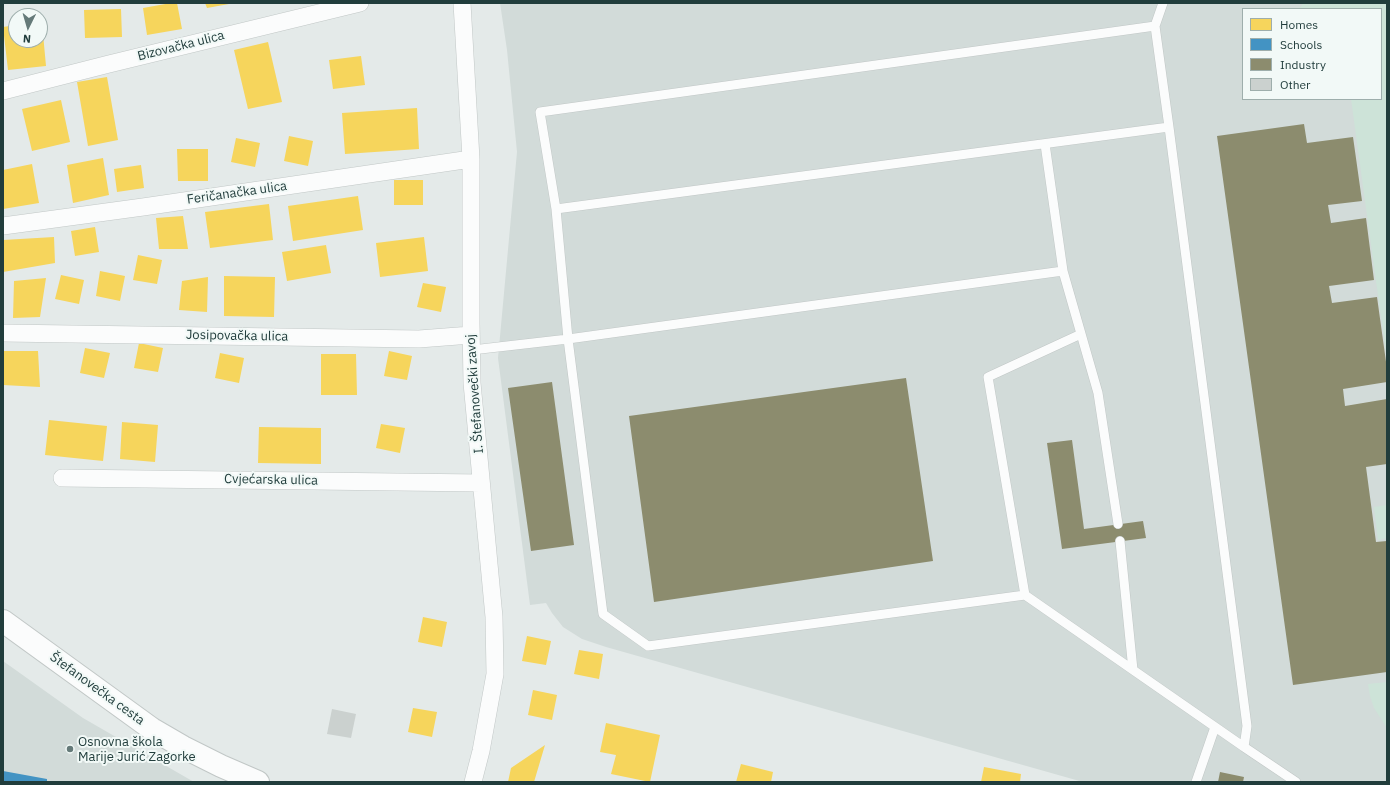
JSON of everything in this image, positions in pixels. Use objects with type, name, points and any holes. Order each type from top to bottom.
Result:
[{"type":"street","name":"Bizovačka ulica","points":[[3,91],[360,3]]},
{"type":"street","name":"I. Štefanovečki zavoj","points":[[462,3],[471,159],[472,383],[494,617],[495,674],[481,751],[473,782]]},
{"type":"street","name":"Feričanačka ulica","points":[[3,226],[471,159]]},
{"type":"street","name":"Josipovačka ulica","points":[[3,333],[419,339],[471,343]]},
{"type":"street","name":"Cvjećarska ulica","points":[[62,478],[481,483]]},
{"type":"street","name":"Štefanovečka cesta","points":[[3,621],[152,729],[214,763],[258,782]]},
{"type":"lane","points":[[1163,3],[1155,26],[1247,726],[1244,747]]},
{"type":"lane","points":[[1155,26],[540,112],[556,209],[568,339],[603,614],[648,646],[1024,595],[1296,782]]},
{"type":"lane","points":[[556,209],[1169,127]]},
{"type":"lane","points":[[1046,144],[1063,272],[1098,393],[1118,524]]},
{"type":"lane","points":[[471,343],[568,339],[1063,272]]},
{"type":"lane","points":[[1024,595],[988,376],[1081,334]]},
{"type":"lane","points":[[1120,541],[1133,670]]},
{"type":"lane","points":[[1196,782],[1215,727]]},
{"type":"shaded area","points":[[500,3],[1387,3],[1387,782],[1083,782],[606,647],[582,639],[563,627],[546,603],[530,605],[498,358],[517,152],[507,50]]},
{"type":"shaded area","name":"Osnovna škola Marije Jurić Zagorke","points":[[3,661],[83,718],[194,782],[3,782]]},
{"type":"green space","points":[[1303,3],[1387,3],[1387,361],[1351,100],[1382,100],[1382,8],[1300,8]]},
{"type":"green space","points":[[1387,505],[1387,538],[1378,540],[1374,507]]},
{"type":"green space","points":[[1387,682],[1387,728],[1374,708],[1368,684]]},
{"type":"building: Homes","points":[[177,3],[182,29],[147,35],[143,8]]},
{"type":"building: Homes","points":[[205,3],[229,3],[229,4],[207,8]]},
{"type":"building: Homes","points":[[121,9],[122,37],[85,38],[84,10]]},
{"type":"building: Homes","points":[[8,26],[8,48],[44,48],[46,66],[8,70],[3,27]]},
{"type":"building: Homes","points":[[268,42],[282,102],[248,109],[234,50]]},
{"type":"building: Homes","points":[[361,56],[365,85],[333,89],[329,60]]},
{"type":"building: Homes","points":[[107,77],[118,140],[88,146],[77,82]]},
{"type":"building: Homes","points":[[61,100],[70,142],[32,151],[22,109]]},
{"type":"building: Homes","points":[[417,108],[419,149],[345,154],[342,113]]},
{"type":"building: Homes","points":[[289,136],[313,141],[308,166],[284,161]]},
{"type":"building: Homes","points":[[236,138],[260,143],[255,167],[231,162]]},
{"type":"building: Homes","points":[[177,149],[208,149],[208,181],[178,181]]},
{"type":"building: Homes","points":[[103,158],[109,195],[73,203],[67,165]]},
{"type":"building: Homes","points":[[32,164],[39,203],[3,209],[3,170]]},
{"type":"building: Homes","points":[[141,165],[144,188],[117,192],[114,169]]},
{"type":"building: Homes","points":[[394,180],[423,180],[423,205],[394,205]]},
{"type":"building: Homes","points":[[358,196],[363,230],[293,241],[288,206]]},
{"type":"building: Homes","points":[[269,204],[273,240],[210,248],[205,212]]},
{"type":"building: Homes","points":[[183,216],[188,249],[159,249],[156,218]]},
{"type":"building: Homes","points":[[95,227],[99,252],[75,256],[71,231]]},
{"type":"building: Homes","points":[[54,237],[55,263],[3,272],[3,240]]},
{"type":"building: Homes","points":[[424,237],[428,271],[380,277],[376,243]]},
{"type":"building: Homes","points":[[326,245],[331,273],[287,281],[282,252]]},
{"type":"building: Homes","points":[[138,255],[162,260],[157,284],[133,280]]},
{"type":"building: Homes","points":[[100,271],[125,276],[120,301],[96,296]]},
{"type":"building: Homes","points":[[61,275],[84,280],[79,304],[55,299]]},
{"type":"building: Homes","points":[[224,276],[275,277],[274,317],[224,316]]},
{"type":"building: Homes","points":[[208,277],[207,312],[179,310],[182,281]]},
{"type":"building: Homes","points":[[46,278],[40,317],[13,318],[14,281]]},
{"type":"building: Homes","points":[[423,283],[446,287],[441,312],[417,307]]},
{"type":"building: Homes","points":[[139,343],[163,348],[158,372],[134,368]]},
{"type":"building: Homes","points":[[85,348],[110,353],[104,378],[80,373]]},
{"type":"building: Homes","points":[[3,351],[38,351],[40,387],[3,385]]},
{"type":"building: Homes","points":[[389,351],[412,356],[407,380],[384,376]]},
{"type":"building: Homes","points":[[220,353],[244,358],[239,383],[215,378]]},
{"type":"building: Homes","points":[[321,354],[356,354],[357,395],[321,395]]},
{"type":"building: Homes","points":[[49,420],[107,426],[103,461],[45,455]]},
{"type":"building: Homes","points":[[122,422],[158,425],[155,462],[120,459]]},
{"type":"building: Homes","points":[[381,424],[405,428],[400,453],[376,448]]},
{"type":"building: Homes","points":[[259,427],[321,428],[321,464],[258,463]]},
{"type":"building: Homes","points":[[423,617],[447,622],[442,647],[418,642]]},
{"type":"building: Homes","points":[[527,636],[551,641],[546,665],[522,661]]},
{"type":"building: Homes","points":[[579,650],[603,654],[599,679],[574,674]]},
{"type":"building: Homes","points":[[533,690],[557,695],[552,720],[528,715]]},
{"type":"building: Homes","points":[[413,708],[437,712],[432,737],[408,732]]},
{"type":"building: Homes","points":[[606,723],[660,735],[650,782],[611,774],[616,755],[600,752]]},
{"type":"building: Homes","points":[[545,745],[534,782],[508,782],[511,768]]},
{"type":"building: Homes","points":[[741,764],[773,772],[771,782],[736,782]]},
{"type":"building: Homes","points":[[984,767],[1021,774],[1020,782],[981,782]]},
{"type":"building: Schools","points":[[3,771],[47,779],[47,782],[3,782]]},
{"type":"building: Industry","points":[[1304,124],[1307,143],[1353,137],[1362,201],[1328,205],[1331,223],[1366,218],[1374,280],[1329,286],[1332,303],[1377,297],[1387,369],[1387,382],[1343,389],[1345,406],[1387,399],[1387,464],[1366,467],[1376,542],[1387,541],[1387,672],[1293,685],[1217,136]]},
{"type":"building: Industry","points":[[906,378],[933,561],[654,602],[629,416]]},
{"type":"building: Industry","points":[[552,382],[574,545],[531,551],[508,388]]},
{"type":"building: Industry","points":[[1072,440],[1084,529],[1143,521],[1146,538],[1062,549],[1047,443]]},
{"type":"building: Industry","points":[[1220,772],[1244,777],[1243,782],[1218,782]]},
{"type":"building: Other","points":[[332,709],[356,714],[351,738],[327,734]]},
{"type":"place","name":"Osnovna škola Marije Jurić Zagorke","points":[[70,749]]}]
